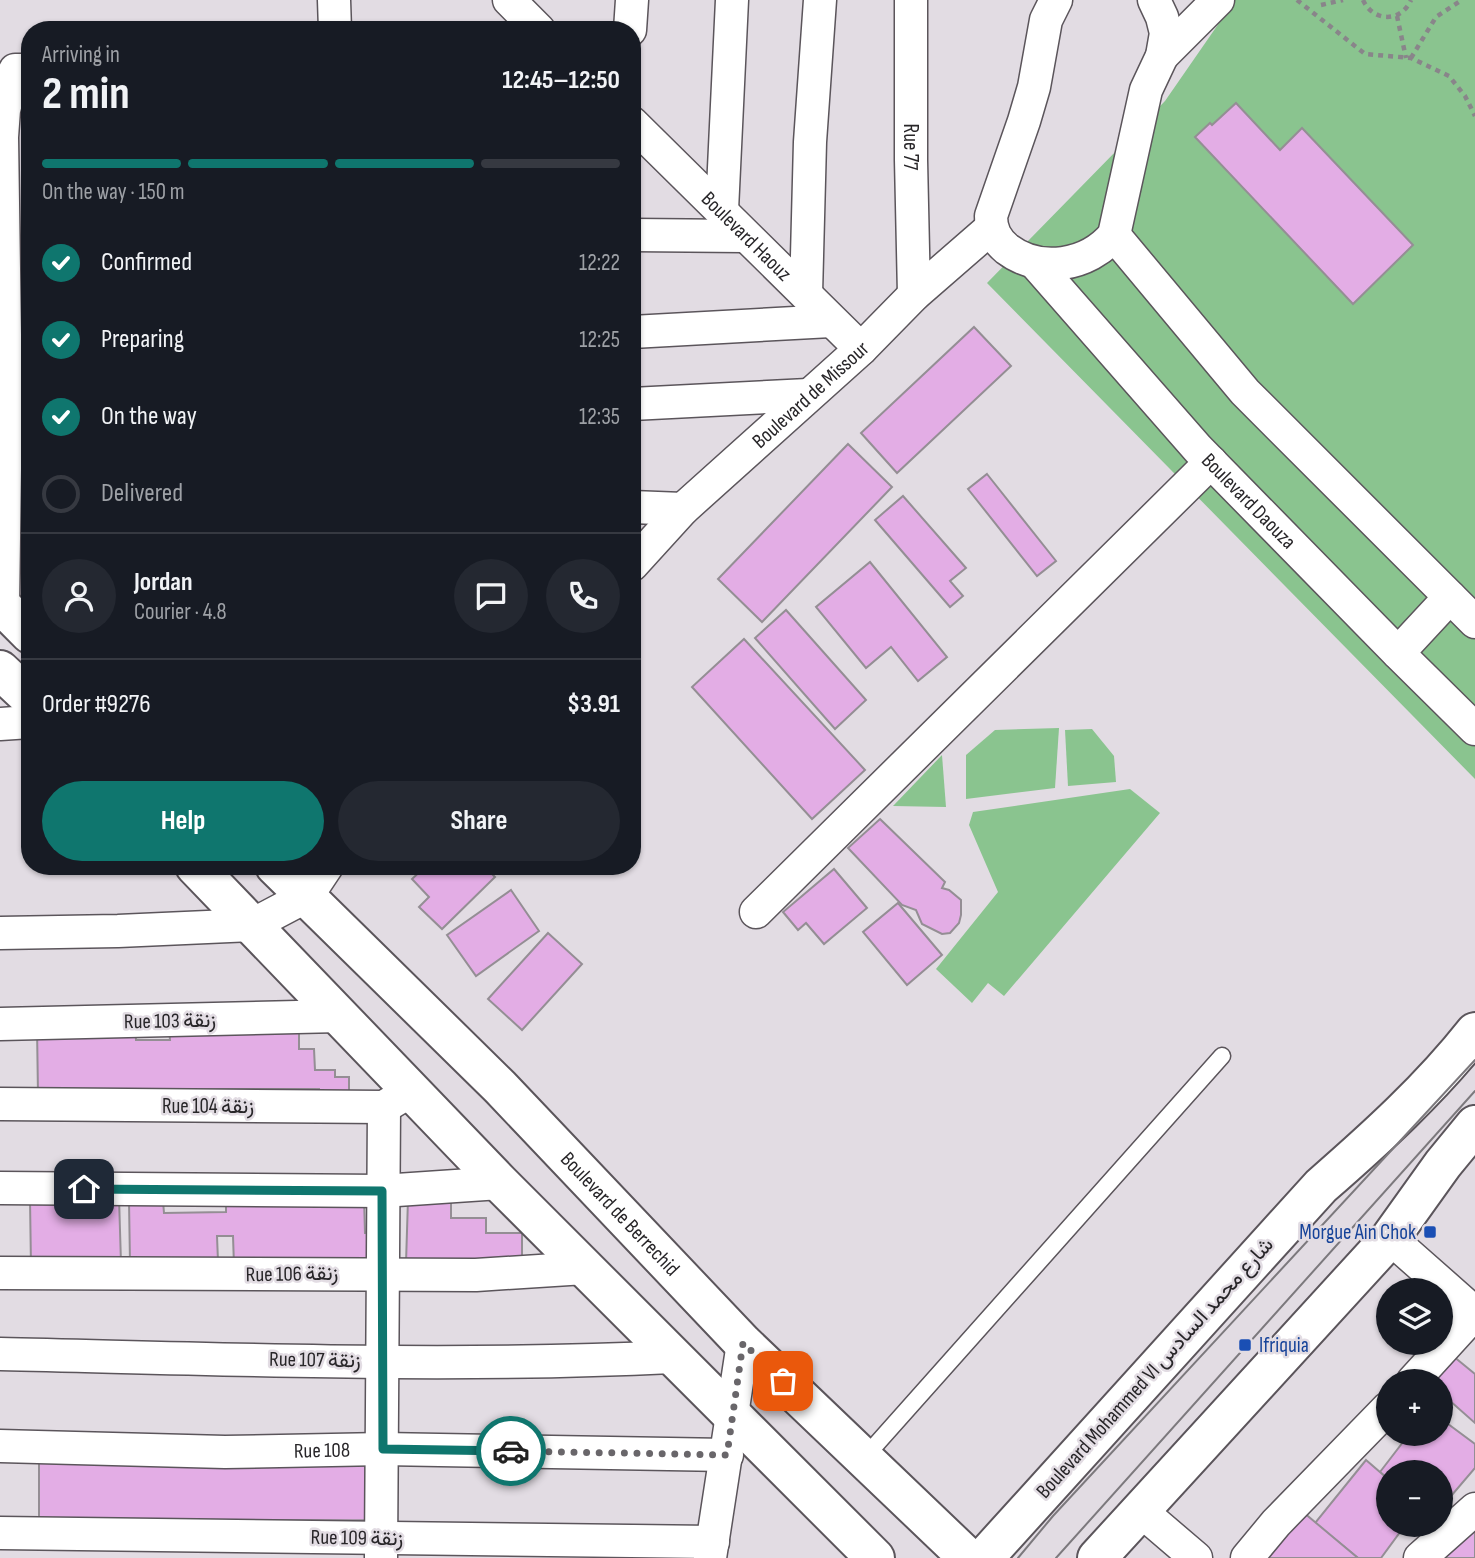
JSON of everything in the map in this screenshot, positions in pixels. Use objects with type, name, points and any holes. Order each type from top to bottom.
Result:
[{"type":"street","points":[[334,0],[335,21]]},
{"type":"street","points":[[509,0],[531,21]]},
{"type":"street","points":[[542,21],[544,0]]},
{"type":"street","points":[[631,21],[632,0]]},
{"type":"street","points":[[722,211],[732,0]]},
{"type":"street","points":[[806,294],[810,142],[820,0]]},
{"type":"street","name":"Rue 77","points":[[911,0],[911,160],[915,295]]},
{"type":"street","points":[[1056,0],[1046,20],[1034,87],[1014,154],[991,216],[991,228],[1001,244],[1017,256],[1035,263],[1065,263],[1090,255],[1104,247],[1114,235],[1146,90],[1163,56],[1219,0]]},
{"type":"street","points":[[1154,0],[1166,33],[1163,56]]},
{"type":"street","points":[[11,615],[12,400],[2,150],[4,110],[19,69]]},
{"type":"street","name":"Boulevard Haouz","points":[[641,140],[722,211],[744,236],[861,349]]},
{"type":"street","name":"Boulevard de Missour","points":[[641,555],[684,509],[991,228]]},
{"type":"street","points":[[641,234],[744,236]]},
{"type":"street","points":[[1114,235],[1245,392],[1475,622]]},
{"type":"street","name":"Boulevard Daouza","points":[[1035,263],[1210,461],[1475,729]]},
{"type":"street","points":[[641,332],[831,321]]},
{"type":"street","points":[[641,404],[808,395]]},
{"type":"street","points":[[756,912],[1210,461]]},
{"type":"street","points":[[641,507],[684,509]]},
{"type":"street","points":[[1398,653],[1450,597]]},
{"type":"street","points":[[0,670],[21,690]]},
{"type":"street","points":[[0,724],[21,723]]},
{"type":"street","points":[[204,875],[340,1016],[397,1099],[500,1183],[875,1558]]},
{"type":"street","name":"Boulevard de Berrechid","points":[[300,875],[317,881],[500,1087],[743,1343],[968,1558]]},
{"type":"street","points":[[0,933],[252,925],[317,881]]},
{"type":"street","name":"Rue 103 زنقة","points":[[0,1024],[340,1016]]},
{"type":"street","name":"Boulevard Mohammed VI شارع محمد السادس","points":[[984,1558],[1321,1185],[1417,1098],[1475,1031]]},
{"type":"street","points":[[381,1548],[382,1191],[397,1099]]},
{"type":"street","name":"Rue 104 زنقة","points":[[0,1104],[397,1099]]},
{"type":"street","points":[[1097,1558],[1390,1238],[1443,1164],[1475,1125]]},
{"type":"street","points":[[0,1188],[382,1191],[500,1183]]},
{"type":"street","points":[[1390,1238],[1475,1313],[1424,1369]]},
{"type":"street","name":"Rue 106 زنقة","points":[[0,1273],[477,1275],[584,1268]]},
{"type":"street","points":[[0,1335],[0,1361]]},
{"type":"street","points":[[712,1550],[743,1343]]},
{"type":"street","name":"Rue 107 زنقة","points":[[0,1354],[564,1362],[672,1357]]},
{"type":"street","points":[[1247,1558],[1276,1523],[1376,1420]]},
{"type":"street","name":"Rue 108","points":[[0,1446],[225,1452],[383,1449],[727,1455]]},
{"type":"street","points":[[1420,1558],[1475,1509]]},
{"type":"street","points":[[1141,1511],[1196,1558]]},
{"type":"street","name":"Rue 109 زنقة","points":[[0,1533],[381,1548],[712,1550]]},
{"type":"lane","points":[[864,1458],[1222,1056]]},
{"type":"path","points":[[1297,0],[1365,54],[1408,58],[1449,76],[1465,96],[1475,116]]},
{"type":"path","points":[[1316,15],[1322,2],[1343,0]]},
{"type":"path","points":[[1363,0],[1367,7],[1381,17],[1397,16],[1411,0]]},
{"type":"path","points":[[1408,58],[1436,17],[1462,0]]},
{"type":"path","points":[[1397,16],[1408,58]]},
{"type":"green space","points":[[1235,0],[1475,0],[1475,779],[987,283],[1165,101]]},
{"type":"green space","points":[[1059,728],[1055,788],[966,799],[966,755],[995,730]]},
{"type":"green space","points":[[1092,729],[1114,756],[1116,782],[1068,786],[1065,730]]},
{"type":"green space","points":[[942,755],[946,807],[893,806]]},
{"type":"green space","points":[[1130,789],[1160,813],[1004,996],[988,983],[972,1003],[936,969],[998,892],[969,825],[973,812]]},
{"type":"building","points":[[1236,103],[1280,150],[1302,128],[1413,245],[1353,304],[1195,137]]},
{"type":"building","points":[[974,327],[1011,366],[897,473],[861,433]]},
{"type":"building","points":[[848,444],[892,487],[762,622],[718,579]]},
{"type":"building","points":[[987,474],[1056,561],[1037,576],[968,489]]},
{"type":"building","points":[[903,496],[966,568],[950,581],[963,596],[950,607],[875,520]]},
{"type":"building","points":[[870,562],[947,657],[918,681],[891,647],[866,668],[816,607]]},
{"type":"building","points":[[786,610],[866,700],[835,729],[755,638]]},
{"type":"building","points":[[744,639],[865,770],[812,819],[692,687]]},
{"type":"building","points":[[880,819],[945,882],[942,888],[961,900],[959,923],[950,933],[942,934],[922,924],[916,910],[902,905],[848,848]]},
{"type":"building","points":[[834,869],[867,908],[824,944],[806,923],[798,930],[783,912]]},
{"type":"building","points":[[416,875],[495,877],[442,929],[419,907],[429,897],[412,879]]},
{"type":"building","points":[[511,890],[539,931],[476,976],[447,935]]},
{"type":"building","points":[[898,903],[942,955],[907,985],[863,932]]},
{"type":"building","points":[[548,933],[582,964],[522,1030],[488,999]]},
{"type":"building","points":[[135,1026],[136,1040],[170,1040],[169,1028],[299,1026],[299,1049],[314,1049],[315,1070],[335,1070],[335,1077],[349,1077],[349,1091],[223,1089],[38,1094],[37,1028]]},
{"type":"building","points":[[119,1198],[121,1263],[31,1266],[30,1200]]},
{"type":"building","points":[[364,1198],[365,1233],[380,1232],[381,1263],[234,1266],[233,1236],[217,1236],[218,1261],[130,1263],[129,1201],[163,1201],[164,1213],[226,1212],[226,1200]]},
{"type":"building","points":[[408,1199],[451,1199],[451,1218],[486,1218],[486,1233],[522,1233],[522,1263],[406,1263]]},
{"type":"building","points":[[1453,1356],[1475,1374],[1475,1423],[1453,1404],[1453,1369],[1442,1369]]},
{"type":"building","points":[[1453,1428],[1475,1444],[1475,1468],[1453,1494],[1453,1460],[1389,1460],[1400,1446],[1453,1446]]},
{"type":"building","points":[[376,1456],[377,1520],[39,1521],[39,1457]]},
{"type":"building","points":[[1366,1460],[1376,1469],[1376,1537],[1396,1537],[1381,1558],[1358,1558],[1315,1523]]},
{"type":"building","points":[[1303,1512],[1358,1558],[1265,1558]]},
{"type":"building","points":[[1475,1522],[1475,1558],[1444,1558]]},
{"type":"tram line","points":[[1018,1558],[1053,1516],[1475,1060]]},
{"type":"tram line","points":[[1056,1558],[1475,1091]]},
{"type":"way so far","points":[[511,1451],[727,1455],[743,1343],[783,1381]]},
{"type":"place","name":"Morgue Ain Chok","points":[[1430,1232]]},
{"type":"place","name":"Ifriquia","points":[[1245,1345]]},
{"type":"route","points":[[84,1189],[382,1191],[383,1449],[511,1451]]}]
